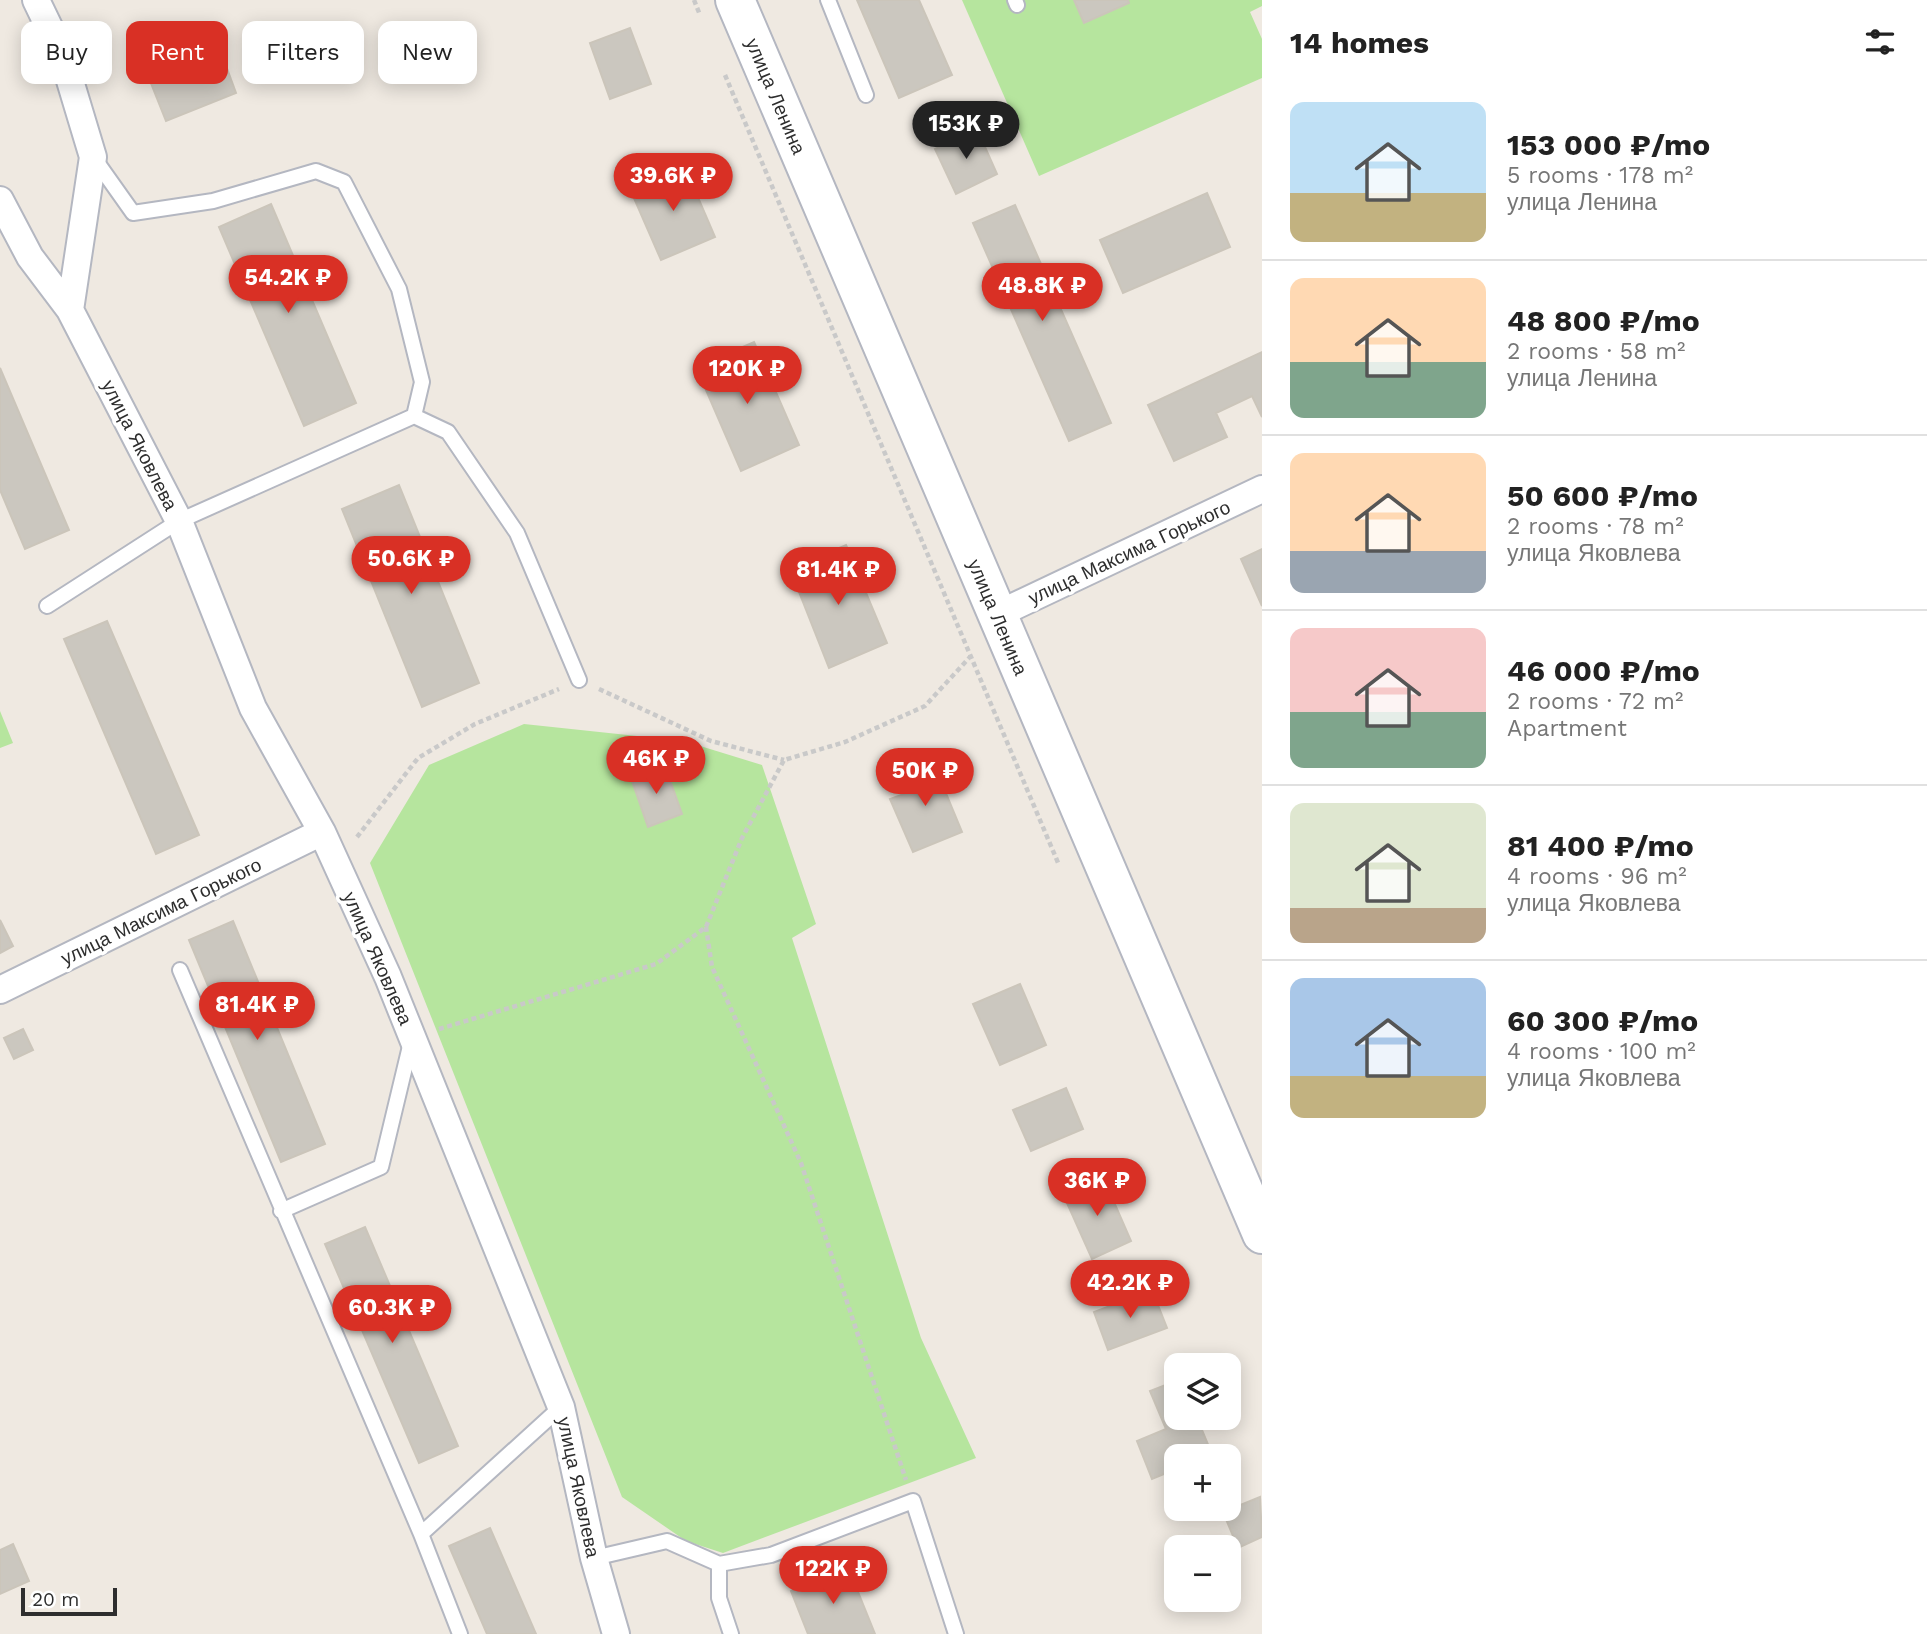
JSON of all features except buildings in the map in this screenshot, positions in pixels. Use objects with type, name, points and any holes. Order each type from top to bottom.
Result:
[{"type":"street","points":[[36,0],[62,54],[93,157],[70,310]]},
{"type":"street","name":"улица Ленина","points":[[735,0],[1262,1234]]},
{"type":"street","name":"улица Яковлева","points":[[0,200],[30,257],[70,310],[179,522],[253,708],[337,865],[412,1037],[561,1407],[594,1558],[616,1634]]},
{"type":"street","name":"улица Максима Горького","points":[[996,615],[1262,489]]},
{"type":"street","name":"улица Максима Горького","points":[[0,990],[321,832]]},
{"type":"lane","points":[[828,0],[866,95]]},
{"type":"lane","points":[[93,157],[133,213],[213,201],[316,171],[344,182],[399,289],[422,382],[414,416]]},
{"type":"lane","points":[[47,606],[179,522],[414,416],[448,432],[517,533],[579,680]]},
{"type":"lane","points":[[180,970],[421,1534],[460,1634]]},
{"type":"lane","points":[[281,1211],[381,1167],[412,1037]]},
{"type":"lane","points":[[421,1534],[561,1407]]},
{"type":"lane","points":[[594,1558],[667,1541],[719,1564],[771,1555],[913,1501],[956,1634]]},
{"type":"lane","points":[[719,1564],[719,1598],[731,1634]]},
{"type":"path","points":[[694,0],[705,26]]},
{"type":"path","points":[[721,64],[1059,865]]},
{"type":"path","points":[[337,865],[418,758],[475,724],[579,680],[711,741],[784,760],[845,742],[925,706],[971,657],[996,615]]},
{"type":"path","points":[[784,760],[742,838],[706,927],[712,967],[801,1163],[913,1501]]},
{"type":"path","points":[[412,1037],[656,964],[706,927]]},
{"type":"green space","points":[[962,0],[1262,0],[1262,6],[1250,12],[1262,39],[1262,78],[1039,176]]},
{"type":"green space","points":[[0,711],[13,743],[0,748]]},
{"type":"green space","points":[[524,724],[684,741],[762,765],[816,924],[792,938],[921,1338],[976,1458],[723,1553],[686,1541],[622,1497],[370,863],[429,765]]}]
